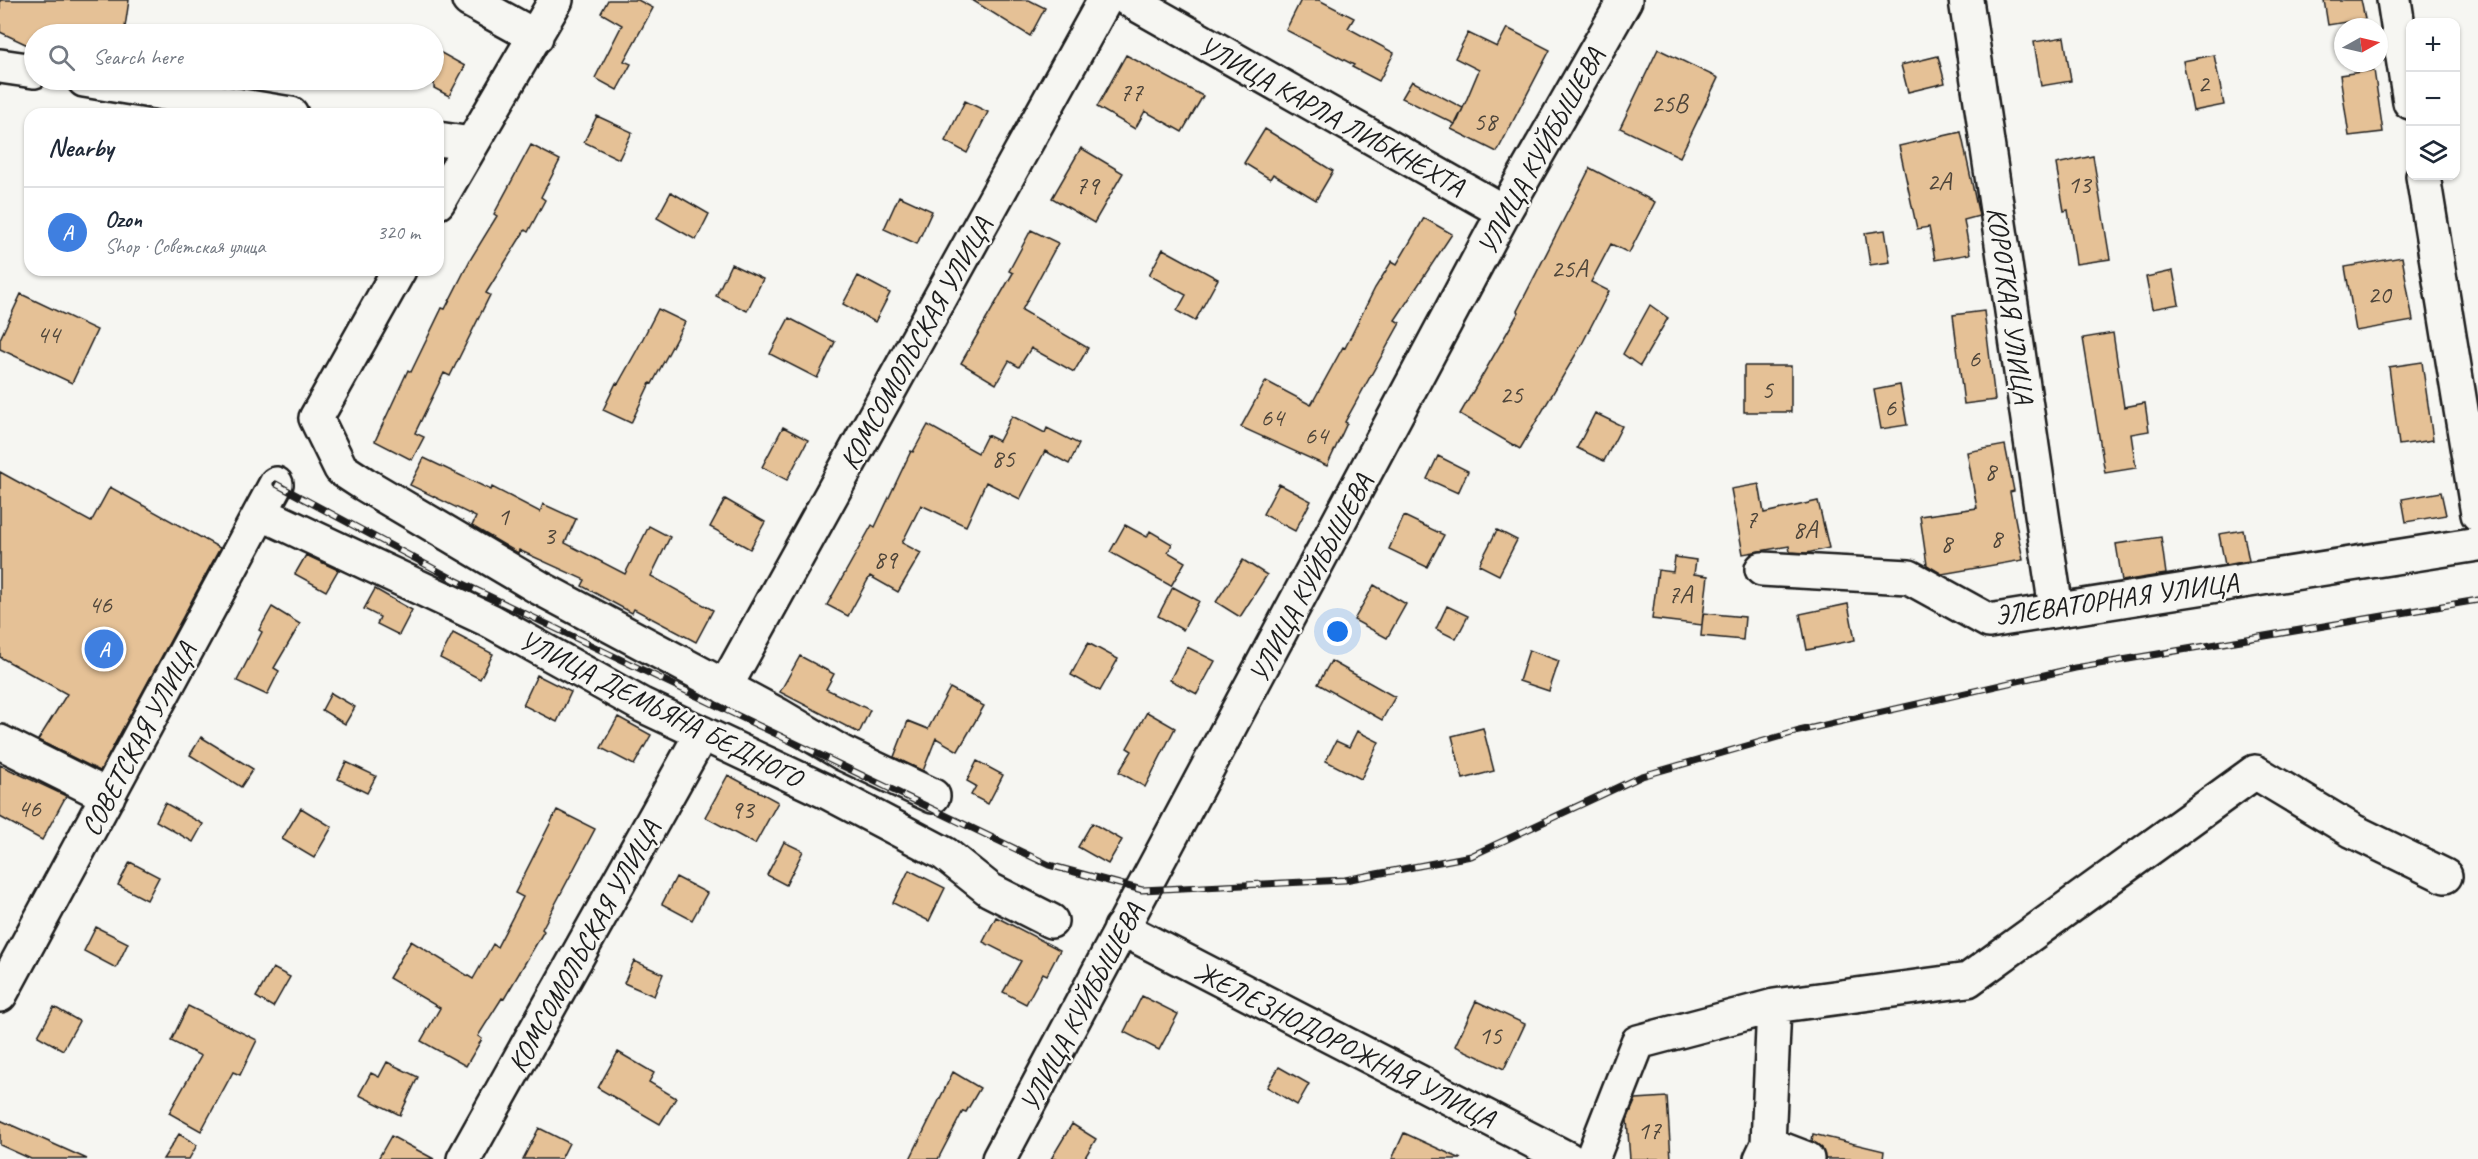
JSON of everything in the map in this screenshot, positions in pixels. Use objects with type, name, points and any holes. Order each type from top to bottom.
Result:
[{"type":"street","points":[[469,0],[536,37]]},
{"type":"street","points":[[444,191],[556,0]]},
{"type":"street","name":"КОМСОМОЛЬСКАЯ УЛИЦА","points":[[725,687],[1105,0]]},
{"type":"street","name":"УЛИЦА КАРЛА ЛИБКНЕХТА","points":[[1129,0],[1504,212]]},
{"type":"street","name":"УЛИЦА КУЙБЫШЕВА","points":[[999,1159],[1036,1093],[1121,928],[1178,828],[1504,212],[1625,0]]},
{"type":"street","name":"КОРОТКАЯ УЛИЦА","points":[[1966,0],[2056,609]]},
{"type":"street","points":[[2394,0],[2406,76]]},
{"type":"street","points":[[0,66],[24,70]]},
{"type":"street","points":[[145,90],[254,108]]},
{"type":"street","points":[[444,140],[471,144]]},
{"type":"street","points":[[2423,180],[2478,514]]},
{"type":"street","points":[[396,276],[316,418],[341,469],[540,588],[778,715],[842,753],[933,796]]},
{"type":"street","name":"СОВЕТСКАЯ УЛИЦА","points":[[0,995],[276,484]]},
{"type":"street","name":"УЛИЦА ДЕМЬЯНА БЕДНОГО","points":[[261,513],[491,621],[642,705],[828,792],[945,854],[990,890],[1051,921]]},
{"type":"street","name":"ЭЛЕВАТОРНАЯ УЛИЦА","points":[[1762,569],[1909,577],[1989,621],[2478,544]]},
{"type":"street","name":"КОМСОМОЛЬСКАЯ УЛИЦА","points":[[464,1159],[702,733]]},
{"type":"street","points":[[0,742],[108,796]]},
{"type":"street","points":[[1592,1159],[1638,1042],[1774,1006],[1968,980],[2255,772],[2353,831],[2445,876]]},
{"type":"street","name":"ЖЕЛЕЗНОДОРОЖНАЯ УЛИЦА","points":[[1121,928],[1568,1159]]},
{"type":"street","points":[[1774,1006],[1764,1152],[1807,1159]]},
{"type":"building","points":[[0,0],[129,0],[125,24],[24,24],[24,43],[0,32]]},
{"type":"building","points":[[608,0],[638,0],[653,8],[624,61],[631,64],[617,90],[595,78],[622,25],[601,13]]},
{"type":"building","points":[[972,0],[1029,0],[1045,8],[1030,36]]},
{"type":"building","points":[[1301,0],[1319,0],[1354,18],[1348,28],[1394,53],[1379,81],[1352,67],[1354,65],[1286,30]]},
{"type":"building","points":[[2324,0],[2361,0],[2365,18],[2334,18],[2334,24],[2328,25]]},
{"type":"building","points":[[1507,28],[1550,50],[1497,152],[1451,129],[1458,120],[1479,70],[1455,58],[1468,33],[1497,47]]},
{"type":"building","points":[[2064,37],[2071,81],[2041,86],[2034,42]]},
{"type":"building","points":[[1658,49],[1718,78],[1680,157],[1620,128]]},
{"type":"building","points":[[444,54],[465,66],[449,96],[438,90],[444,90]]},
{"type":"building","points":[[1126,55],[1203,96],[1182,132],[1145,111],[1135,129],[1097,107]]},
{"type":"building","points":[[2214,55],[2224,105],[2193,111],[2183,61]]},
{"type":"building","points":[[1938,56],[1945,83],[1908,92],[1901,65]]},
{"type":"building","points":[[2374,72],[2383,132],[2349,136],[2340,75]]},
{"type":"building","points":[[1412,81],[1463,108],[1455,124],[1402,98]]},
{"type":"building","points":[[965,101],[988,112],[967,153],[945,141]]},
{"type":"building","points":[[597,116],[632,132],[619,159],[584,142]]},
{"type":"building","points":[[1265,129],[1333,171],[1316,200],[1273,174],[1270,179],[1244,163]]},
{"type":"building","points":[[1961,132],[1979,216],[1964,220],[1970,254],[1935,260],[1929,227],[1917,229],[1899,146]]},
{"type":"building","points":[[531,145],[560,160],[541,197],[545,200],[528,232],[525,230],[486,293],[490,295],[450,376],[444,373],[415,433],[424,437],[412,460],[375,441],[408,370],[411,372],[442,308],[445,309],[470,260],[497,216],[494,214]]},
{"type":"building","points":[[1081,148],[1123,173],[1094,223],[1052,198]]},
{"type":"building","points":[[2093,156],[2110,259],[2076,264],[2068,210],[2064,211],[2056,164]]},
{"type":"building","points":[[1590,168],[1655,202],[1629,253],[1611,244],[1591,282],[1609,291],[1582,344],[1520,449],[1460,414],[1519,312],[1517,311]]},
{"type":"building","points":[[671,192],[709,214],[696,240],[657,218]]},
{"type":"building","points":[[899,196],[932,211],[917,244],[884,229]]},
{"type":"building","points":[[1424,218],[1452,234],[1395,320],[1400,323],[1345,422],[1347,423],[1327,466],[1241,427],[1266,381],[1311,405],[1343,347],[1345,348],[1375,288],[1392,261],[1397,264]]},
{"type":"building","points":[[1031,230],[1058,243],[1022,310],[1088,348],[1074,372],[1031,348],[1019,367],[1009,361],[996,384],[961,363],[1013,273],[1009,271]]},
{"type":"building","points":[[1885,230],[1890,262],[1870,265],[1865,233]]},
{"type":"building","points":[[1163,249],[1218,279],[1195,321],[1177,311],[1186,295],[1149,275]]},
{"type":"building","points":[[2402,257],[2413,321],[2356,331],[2345,267]]},
{"type":"building","points":[[731,264],[763,279],[747,311],[716,296]]},
{"type":"building","points":[[2173,271],[2179,304],[2152,309],[2146,277]]},
{"type":"building","points":[[858,276],[890,293],[875,322],[843,304]]},
{"type":"building","points":[[21,294],[97,330],[72,383],[0,349],[0,339]]},
{"type":"building","points":[[1650,305],[1668,318],[1640,366],[1623,354]]},
{"type":"building","points":[[658,309],[685,322],[652,384],[650,383],[631,423],[603,410]]},
{"type":"building","points":[[1984,311],[1995,400],[1964,404],[1953,315]]},
{"type":"building","points":[[789,318],[835,342],[817,378],[770,354]]},
{"type":"building","points":[[2113,333],[2124,407],[2145,403],[2149,431],[2131,434],[2136,468],[2105,473],[2083,338]]},
{"type":"building","points":[[2422,362],[2433,440],[2399,445],[2389,367]]},
{"type":"building","points":[[1744,366],[1791,366],[1791,412],[1744,412]]},
{"type":"building","points":[[1900,385],[1907,425],[1881,429],[1874,390]]},
{"type":"building","points":[[1595,413],[1622,426],[1604,461],[1577,448]]},
{"type":"building","points":[[1012,416],[1045,433],[1047,428],[1079,444],[1069,464],[1045,451],[1020,499],[986,482],[966,526],[921,505],[902,543],[921,553],[898,592],[870,576],[848,616],[827,605],[872,525],[875,527],[911,451],[913,452],[928,425],[978,453],[987,435],[999,441]]},
{"type":"building","points":[[783,427],[808,440],[787,480],[762,467]]},
{"type":"building","points":[[2005,445],[2014,491],[2010,492],[2023,560],[1942,574],[1927,565],[1920,516],[1977,508],[1967,452]]},
{"type":"building","points":[[1438,456],[1468,471],[1458,493],[1427,479]]},
{"type":"building","points":[[424,458],[491,490],[492,487],[540,512],[543,504],[576,519],[565,543],[625,574],[649,526],[670,537],[651,576],[713,610],[696,642],[634,609],[632,613],[582,586],[585,580],[519,550],[518,553],[472,526],[476,517],[410,485]]},
{"type":"building","points":[[0,472],[91,522],[110,487],[220,548],[100,771],[38,740],[67,694],[0,657]]},
{"type":"building","points":[[1279,484],[1311,501],[1295,531],[1263,514]]},
{"type":"building","points":[[1759,484],[1764,513],[1818,501],[1829,548],[1807,553],[1790,552],[1789,546],[1743,554],[1731,489]]},
{"type":"building","points":[[2441,492],[2446,515],[2406,522],[2402,499]]},
{"type":"building","points":[[725,499],[765,522],[750,549],[710,527]]},
{"type":"building","points":[[1404,516],[1444,535],[1427,567],[1389,549]]},
{"type":"building","points":[[1125,525],[1147,537],[1150,531],[1172,544],[1168,552],[1185,562],[1171,586],[1110,552]]},
{"type":"building","points":[[1497,530],[1517,540],[1499,575],[1479,565]]},
{"type":"building","points":[[2243,530],[2249,561],[2225,565],[2219,534]]},
{"type":"building","points":[[2161,537],[2166,574],[2122,581],[2116,544]]},
{"type":"building","points":[[306,555],[338,570],[326,591],[295,574]]},
{"type":"building","points":[[1675,557],[1696,560],[1694,574],[1708,576],[1702,625],[1652,619],[1658,570],[1673,572]]},
{"type":"building","points":[[1243,560],[1267,575],[1240,617],[1216,602]]},
{"type":"building","points":[[1374,585],[1406,604],[1387,638],[1354,620]]},
{"type":"building","points":[[1173,587],[1199,601],[1183,630],[1158,616]]},
{"type":"building","points":[[375,589],[412,610],[399,635],[377,624],[380,617],[364,609]]},
{"type":"building","points":[[1848,604],[1855,640],[1807,650],[1800,614]]},
{"type":"building","points":[[1447,606],[1468,616],[1456,639],[1436,629]]},
{"type":"building","points":[[272,607],[300,624],[274,668],[279,671],[267,695],[237,681],[262,632],[259,630]]},
{"type":"building","points":[[1703,613],[1745,617],[1743,640],[1701,636]]},
{"type":"building","points":[[453,633],[493,654],[480,679],[440,658]]},
{"type":"building","points":[[1088,643],[1118,659],[1100,691],[1071,675]]},
{"type":"building","points":[[1187,647],[1215,661],[1197,694],[1170,680]]},
{"type":"building","points":[[1529,650],[1559,661],[1549,691],[1519,681]]},
{"type":"building","points":[[800,656],[834,674],[826,689],[870,710],[859,733],[780,692]]},
{"type":"building","points":[[1331,661],[1395,697],[1382,720],[1318,684]]},
{"type":"building","points":[[537,675],[571,692],[557,722],[523,705]]},
{"type":"building","points":[[950,688],[984,706],[958,751],[936,738],[923,771],[894,757],[908,721],[928,729]]},
{"type":"building","points":[[331,693],[355,707],[345,724],[322,710]]},
{"type":"building","points":[[1147,712],[1175,728],[1145,787],[1119,772],[1132,751],[1127,748]]},
{"type":"building","points":[[618,717],[651,735],[634,765],[601,748]]},
{"type":"building","points":[[1483,728],[1494,771],[1463,779],[1452,736]]},
{"type":"building","points":[[1357,731],[1379,742],[1361,779],[1326,761],[1336,741],[1349,747]]},
{"type":"building","points":[[201,737],[253,769],[241,787],[190,755]]},
{"type":"building","points":[[977,761],[1003,775],[988,804],[971,795],[976,786],[967,781]]},
{"type":"building","points":[[346,762],[376,776],[367,793],[338,779]]},
{"type":"building","points":[[0,765],[66,796],[42,840],[0,817]]},
{"type":"building","points":[[728,775],[778,802],[755,844],[705,817]]},
{"type":"building","points":[[165,803],[203,824],[193,842],[156,821]]},
{"type":"building","points":[[301,808],[332,827],[314,858],[282,839]]},
{"type":"building","points":[[557,810],[595,829],[542,929],[544,931],[504,999],[502,998],[478,1036],[482,1039],[466,1066],[421,1041],[440,1008],[389,978],[411,941],[473,979],[493,944],[497,947],[523,897],[515,893]]},
{"type":"building","points":[[1092,823],[1122,840],[1108,864],[1078,847]]},
{"type":"building","points":[[784,842],[803,851],[786,885],[767,875]]},
{"type":"building","points":[[130,862],[159,877],[147,900],[118,885]]},
{"type":"building","points":[[909,870],[945,888],[929,921],[893,903]]},
{"type":"building","points":[[676,877],[707,893],[692,920],[662,904]]},
{"type":"building","points":[[996,917],[1060,950],[1047,975],[1043,973],[1026,1004],[1003,992],[1021,961],[983,942]]},
{"type":"building","points":[[96,927],[128,943],[116,968],[84,951]]},
{"type":"building","points":[[634,961],[663,974],[654,996],[624,983]]},
{"type":"building","points":[[273,968],[290,977],[273,1007],[256,997]]},
{"type":"building","points":[[1142,996],[1178,1014],[1159,1050],[1124,1032]]},
{"type":"building","points":[[1476,1001],[1525,1024],[1504,1069],[1455,1046]]},
{"type":"building","points":[[188,1006],[257,1040],[240,1075],[233,1072],[201,1131],[169,1113],[201,1056],[171,1041]]},
{"type":"building","points":[[54,1007],[79,1021],[63,1050],[38,1036]]},
{"type":"building","points":[[618,1052],[654,1073],[649,1082],[676,1098],[660,1124],[598,1088]]},
{"type":"building","points":[[387,1062],[418,1077],[400,1115],[359,1095],[371,1073],[379,1077]]},
{"type":"building","points":[[1279,1067],[1309,1084],[1297,1105],[1267,1087]]},
{"type":"building","points":[[953,1072],[980,1088],[966,1112],[963,1111],[938,1159],[910,1159]]},
{"type":"building","points":[[1667,1097],[1671,1159],[1630,1159],[1627,1120],[1636,1099]]},
{"type":"building","points":[[0,1120],[87,1159],[31,1159],[0,1145]]},
{"type":"building","points":[[1072,1124],[1096,1139],[1084,1159],[1051,1159]]},
{"type":"building","points":[[539,1128],[569,1143],[561,1159],[523,1159]]},
{"type":"building","points":[[1404,1133],[1461,1159],[1392,1159]]},
{"type":"building","points":[[179,1134],[197,1145],[189,1159],[163,1159]]},
{"type":"building","points":[[1813,1134],[1884,1151],[1883,1159],[1825,1159],[1822,1148],[1812,1141]]},
{"type":"building","points":[[391,1136],[434,1159],[378,1159]]},
{"type":"railway","points":[[276,484],[455,580],[1049,865],[1142,890],[1345,880],[1471,856],[1642,776],[1799,731],[2075,668],[2478,600]]},
{"type":"place","name":"Ozon","points":[[104,649]]}]
